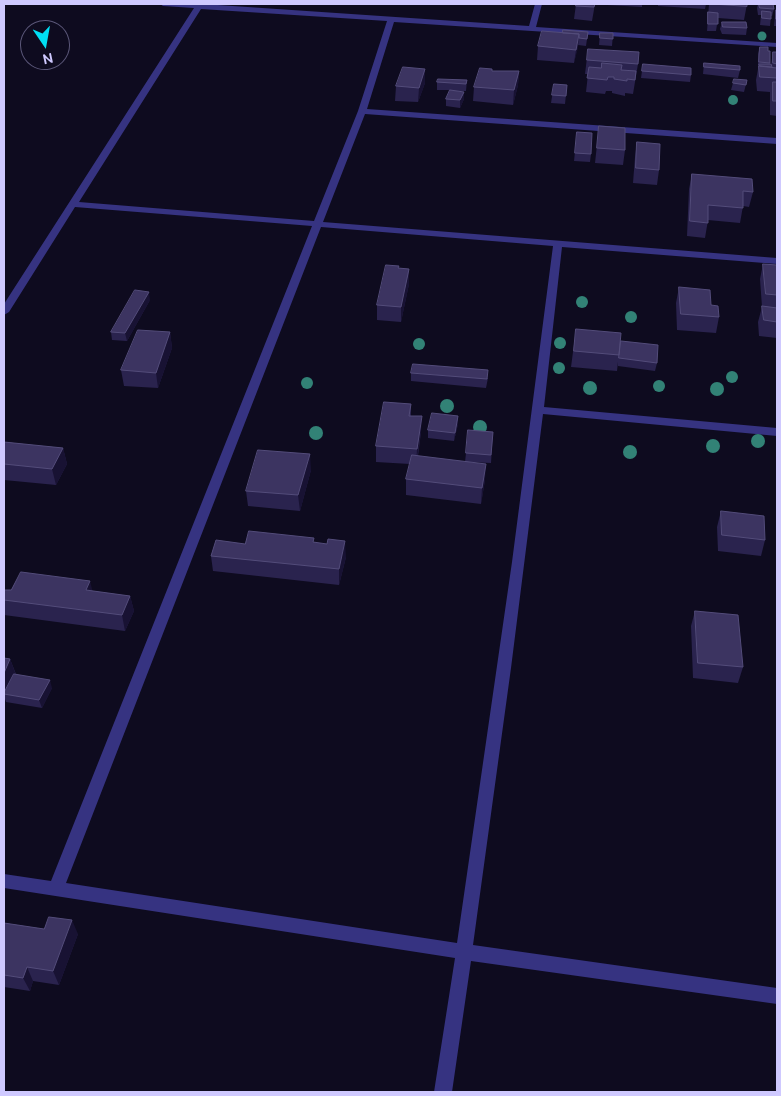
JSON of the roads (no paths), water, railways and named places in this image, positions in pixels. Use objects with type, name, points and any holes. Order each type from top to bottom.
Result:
[{"type":"street","points":[[163,4],[777,45]]},
{"type":"street","points":[[532,28],[538,4]]},
{"type":"street","points":[[4,312],[199,5]]},
{"type":"street","points":[[56,889],[362,110],[391,19]]},
{"type":"street","points":[[362,110],[777,141]]},
{"type":"street","points":[[72,204],[777,261]]},
{"type":"street","points":[[443,1092],[465,952],[539,410],[558,244]]},
{"type":"street","points":[[539,410],[777,432]]},
{"type":"street","points":[[4,881],[465,952],[777,996]]}]
